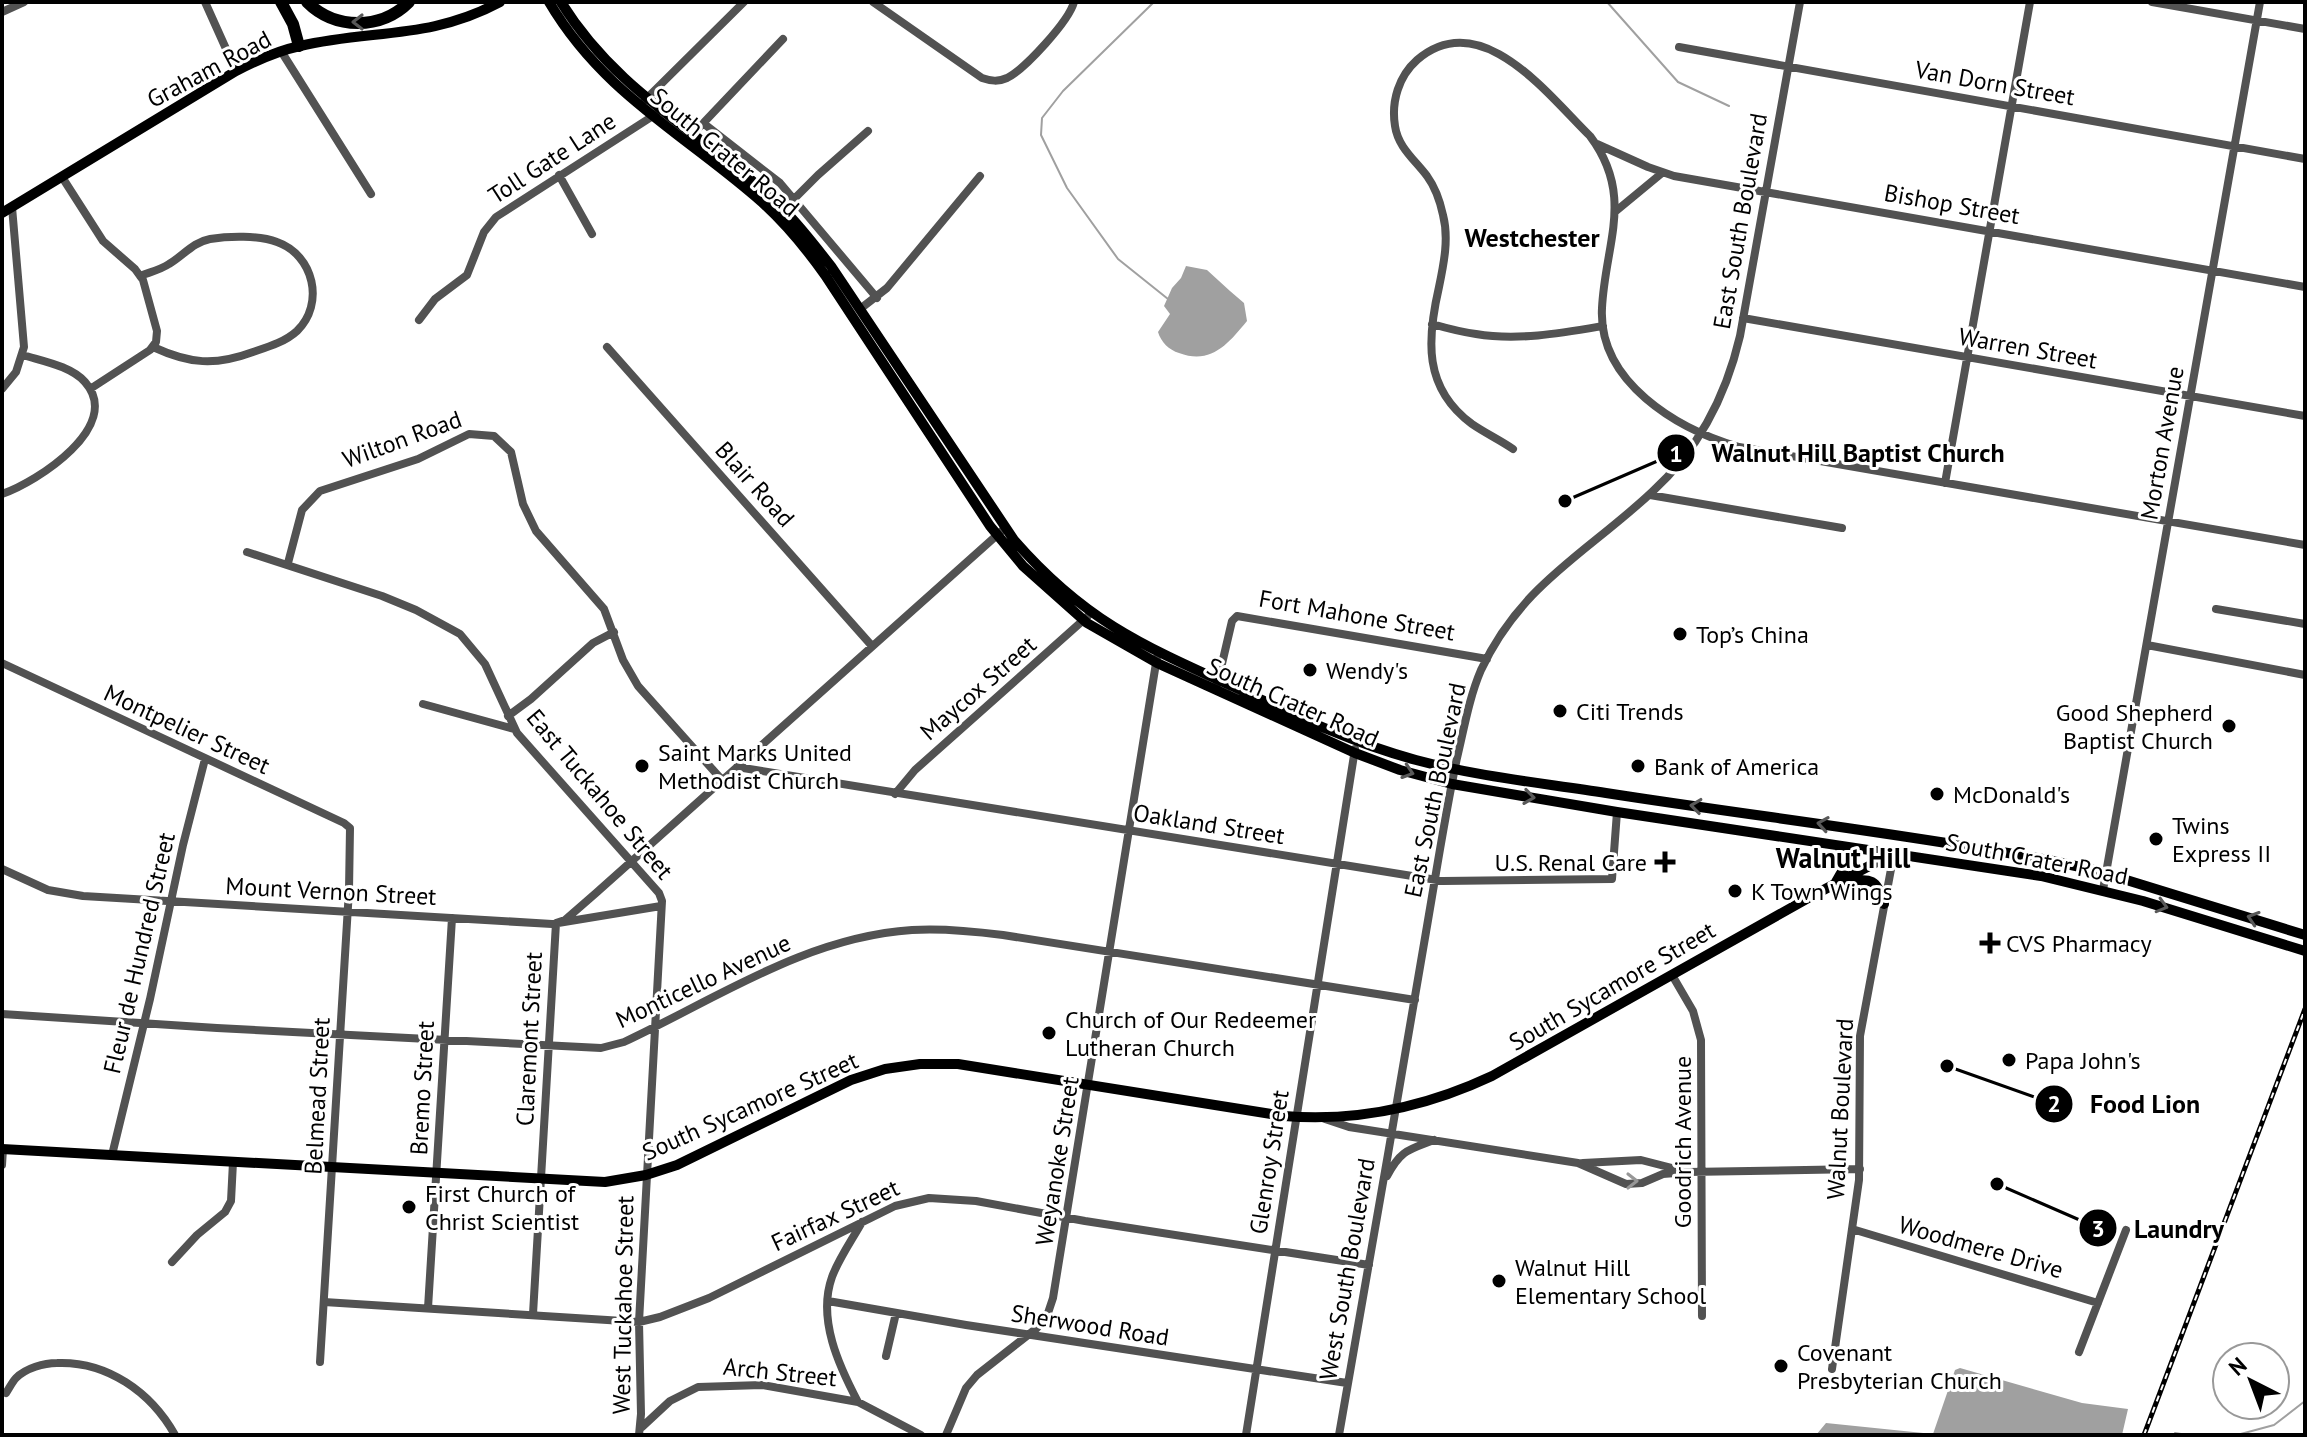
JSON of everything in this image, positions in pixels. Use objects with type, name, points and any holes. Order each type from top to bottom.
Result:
[{"type":"highway","points":[[281,2],[293,24],[299,46]]},
{"type":"highway","points":[[307,2],[330,19],[363,23],[393,15],[409,2]]},
{"type":"main road","name":"Graham Road","points":[[7,210],[236,71],[281,51],[428,29],[465,18],[500,2]]},
{"type":"main road","name":"South Crater Road","points":[[549,2],[599,70],[780,213],[1033,576],[1110,638],[1217,685],[1355,753],[1400,770],[1452,784],[2041,876],[2252,932],[2305,951]]},
{"type":"main road","name":"South Crater Road","points":[[561,2],[599,54],[643,103]]},
{"type":"main road","name":"South Crater Road","points":[[656,114],[692,135],[816,247],[860,309],[1001,532]]},
{"type":"main road","name":"South Crater Road","points":[[1217,685],[1415,760],[1455,769],[2048,860],[2305,935]]},
{"type":"main road","points":[[1894,853],[1897,836]]},
{"type":"main road","points":[[1834,843],[1845,851],[1848,861],[1835,884]]},
{"type":"main road","name":"South Sycamore Street","points":[[2,1149],[592,1183],[646,1175],[677,1165],[851,1080],[885,1069],[920,1064],[958,1064],[1296,1117],[1379,1114],[1443,1097],[1492,1076],[1894,853]]},
{"type":"main road","points":[[1835,884],[1865,880],[1874,883],[1880,890],[1884,904]]},
{"type":"street","points":[[2,12],[24,2]]},
{"type":"street","points":[[205,2],[236,71]]},
{"type":"street","points":[[643,103],[744,2]]},
{"type":"street","points":[[873,2],[982,78],[995,81],[1008,77],[1025,64],[1066,18],[1074,2]]},
{"type":"street","name":"East South Boulevard","points":[[1395,1110],[1452,784],[1474,690],[1487,659],[1516,613],[1541,585],[1650,495],[1701,434],[1728,379],[1743,318],[1800,2]]},
{"type":"street","points":[[1945,483],[2030,2]]},
{"type":"street","points":[[2152,2],[2305,29]]},
{"type":"street","name":"Morton Avenue","points":[[2103,890],[2260,2]]},
{"type":"street","points":[[692,135],[783,39]]},
{"type":"street","points":[[1513,449],[1472,423],[1446,395],[1431,359],[1432,324],[1446,239],[1443,214],[1433,186],[1401,144],[1394,114],[1396,93],[1406,72],[1424,55],[1448,43],[1466,42],[1499,52],[1542,89],[1596,144],[1610,172],[1616,211],[1602,310],[1603,326],[1616,364],[1633,387],[1662,410],[1701,434],[1739,447],[2305,545]]},
{"type":"street","name":"Van Dorn Street","points":[[1679,47],[2305,159]]},
{"type":"street","points":[[281,51],[371,194]]},
{"type":"street","name":"Toll Gate Lane","points":[[419,320],[435,299],[467,275],[484,232],[496,217],[656,114]]},
{"type":"street","points":[[703,123],[760,166],[795,198],[877,298]]},
{"type":"street","points":[[780,213],[868,131]]},
{"type":"street","name":"Bishop Street","points":[[1596,144],[1662,173],[2305,287]]},
{"type":"street","points":[[1616,211],[1662,173]]},
{"type":"street","points":[[559,175],[592,234]]},
{"type":"street","points":[[860,309],[877,298],[980,176]]},
{"type":"street","points":[[62,177],[103,241],[140,276],[157,331],[153,347],[90,389]]},
{"type":"street","points":[[2,389],[16,372],[23,355],[22,301],[7,210]]},
{"type":"street","points":[[140,276],[172,263],[203,241],[266,239],[284,245],[302,260],[311,277],[311,307],[290,337],[236,358],[210,363],[153,347]]},
{"type":"street","name":"Warren Street","points":[[1743,318],[2305,416]]},
{"type":"street","points":[[1432,324],[1477,335],[1514,336],[1560,334],[1603,326]]},
{"type":"street","name":"Blair Road","points":[[607,347],[872,646]]},
{"type":"street","points":[[2,494],[30,482],[68,453],[93,417],[95,404],[90,389],[73,372],[23,355]]},
{"type":"street","name":"Wilton Road","points":[[288,563],[302,510],[320,491],[418,459],[461,436],[486,434],[501,440],[511,452],[523,504],[536,531],[597,599],[614,632],[623,660],[638,686],[722,780]]},
{"type":"street","points":[[1650,495],[1842,528]]},
{"type":"street","name":"Claremont Street","points":[[533,1314],[556,923],[565,920],[1001,532]]},
{"type":"street","name":"East Tuckahoe Street","points":[[247,552],[382,596],[451,627],[470,643],[485,664],[514,729],[656,889],[661,906],[646,1175]]},
{"type":"street","points":[[2216,609],[2305,624]]},
{"type":"street","name":"Fort Mahone Street","points":[[1217,685],[1233,618],[1241,615],[1487,659]]},
{"type":"street","name":"Maycox Street","points":[[895,794],[915,770],[1087,617]]},
{"type":"street","points":[[508,716],[593,643],[614,632]]},
{"type":"street","points":[[2147,645],[2305,675]]},
{"type":"street","name":"Weyanoke Street","points":[[946,1435],[966,1388],[977,1375],[1043,1323],[1053,1298],[1157,658]]},
{"type":"street","name":"Montpelier Street","points":[[2,663],[344,823],[351,833]]},
{"type":"street","points":[[423,704],[514,729]]},
{"type":"street","name":"Glenroy Street","points":[[1246,1435],[1357,740]]},
{"type":"street","name":"Fleur de Hundred Street","points":[[112,1155],[205,759]]},
{"type":"street","name":"Oakland Street","points":[[737,767],[1337,865],[1470,883],[1612,879],[1617,812]]},
{"type":"street","name":"Belmead Street","points":[[320,1362],[351,833]]},
{"type":"street","name":"Walnut Boulevard","points":[[1832,1369],[1860,1169],[1860,1036],[1894,853]]},
{"type":"street","name":"Mount Vernon Street","points":[[2,869],[58,893],[452,918],[556,923],[661,906]]},
{"type":"street","name":"Bremo Street","points":[[428,1308],[452,918]]},
{"type":"street","name":"Monticello Avenue","points":[[2,1014],[601,1048],[624,1042],[773,967],[818,949],[877,934],[924,929],[967,931],[1415,1000]]},
{"type":"street","name":"Goodrich Avenue","points":[[1672,975],[1693,1011],[1700,1031],[1702,1316]]},
{"type":"street","name":"West South Boulevard","points":[[1339,1435],[1395,1110]]},
{"type":"street","name":"South Sycamore Street","points":[[1320,1118],[1349,1127],[1578,1163]]},
{"type":"street","points":[[1383,1184],[1399,1156],[1411,1148],[1435,1140]]},
{"type":"street","points":[[2,1149],[2,1165]]},
{"type":"street","points":[[1578,1163],[1641,1160],[1688,1172]]},
{"type":"street","points":[[172,1262],[197,1235],[225,1212],[231,1201],[233,1162]]},
{"type":"street","points":[[1578,1163],[1626,1184],[1642,1183],[1663,1174],[1688,1172],[1860,1169]]},
{"type":"street","name":"West Tuckahoe Street","points":[[642,1433],[639,1322],[646,1175]]},
{"type":"street","name":"Fairfax Street","points":[[324,1302],[639,1322],[709,1298],[902,1203],[929,1198],[976,1201],[1369,1265]]},
{"type":"street","points":[[858,1402],[829,1329],[828,1301],[836,1268],[863,1222]]},
{"type":"street","name":"Woodmere Drive","points":[[1852,1229],[2098,1303]]},
{"type":"street","points":[[2079,1352],[2126,1230]]},
{"type":"street","name":"Sherwood Road","points":[[828,1301],[1347,1383]]},
{"type":"street","points":[[886,1356],[896,1313]]},
{"type":"street","points":[[6,1393],[17,1377],[47,1363],[91,1364],[129,1384],[151,1402],[175,1435]]},
{"type":"street","name":"Arch Street","points":[[642,1433],[670,1401],[698,1387],[713,1385],[786,1388],[858,1402],[921,1435]]},
{"type":"shaded area","points":[[1186,266],[1207,270],[1244,303],[1247,321],[1226,344],[1210,354],[1190,356],[1179,353],[1163,342],[1158,332],[1170,314],[1164,306]]},
{"type":"shaded area","points":[[1960,1368],[2082,1403],[2128,1409],[2122,1435],[1816,1435],[1826,1423],[1933,1434],[1955,1370]]},
{"type":"waterway","points":[[1154,2],[1063,91],[1042,118],[1041,135],[1067,188],[1118,259],[1168,299]]},
{"type":"waterway","points":[[1607,2],[1678,82],[1729,106]]},
{"type":"waterway","points":[[2237,1435],[2274,1425],[2305,1401]]},
{"type":"waterway","points":[[2175,1433],[2187,1435]]},
{"type":"railway","points":[[2144,1435],[2305,1009]]},
{"type":"place","name":"Walnut Hill Baptist Church","points":[[1565,501]]},
{"type":"place","name":"Top’s China","points":[[1680,634]]},
{"type":"place","name":"Wendy's","points":[[1310,670]]},
{"type":"place","name":"Citi Trends","points":[[1560,711]]},
{"type":"place","name":"Good Shepherd Baptist Church","points":[[2229,726]]},
{"type":"place","name":"Saint Marks United Methodist Church","points":[[642,766]]},
{"type":"place","name":"Bank of America","points":[[1638,766]]},
{"type":"place","name":"McDonald's","points":[[1937,794]]},
{"type":"place","name":"Twins Express II","points":[[2156,839]]},
{"type":"place","name":"U.S. Renal Care","points":[[1665,862]]},
{"type":"place","name":"K Town Wings","points":[[1735,891]]},
{"type":"place","name":"CVS Pharmacy","points":[[1990,943]]},
{"type":"place","name":"Church of Our Redeemer Lutheran Church","points":[[1049,1033]]},
{"type":"place","name":"Papa John's","points":[[2009,1060]]},
{"type":"place","name":"Food Lion","points":[[1947,1066]]},
{"type":"place","name":"Laundry","points":[[1997,1184]]},
{"type":"place","name":"First Church of Christ Scientist","points":[[409,1207]]},
{"type":"place","name":"Walnut Hill Elementary School","points":[[1499,1281]]},
{"type":"place","name":"Covenant Presbyterian Church","points":[[1781,1366]]},
{"type":"district","name":"Westchester","points":[[1532,237]]},
{"type":"district","name":"Walnut Hill","points":[[1843,857]]}]
